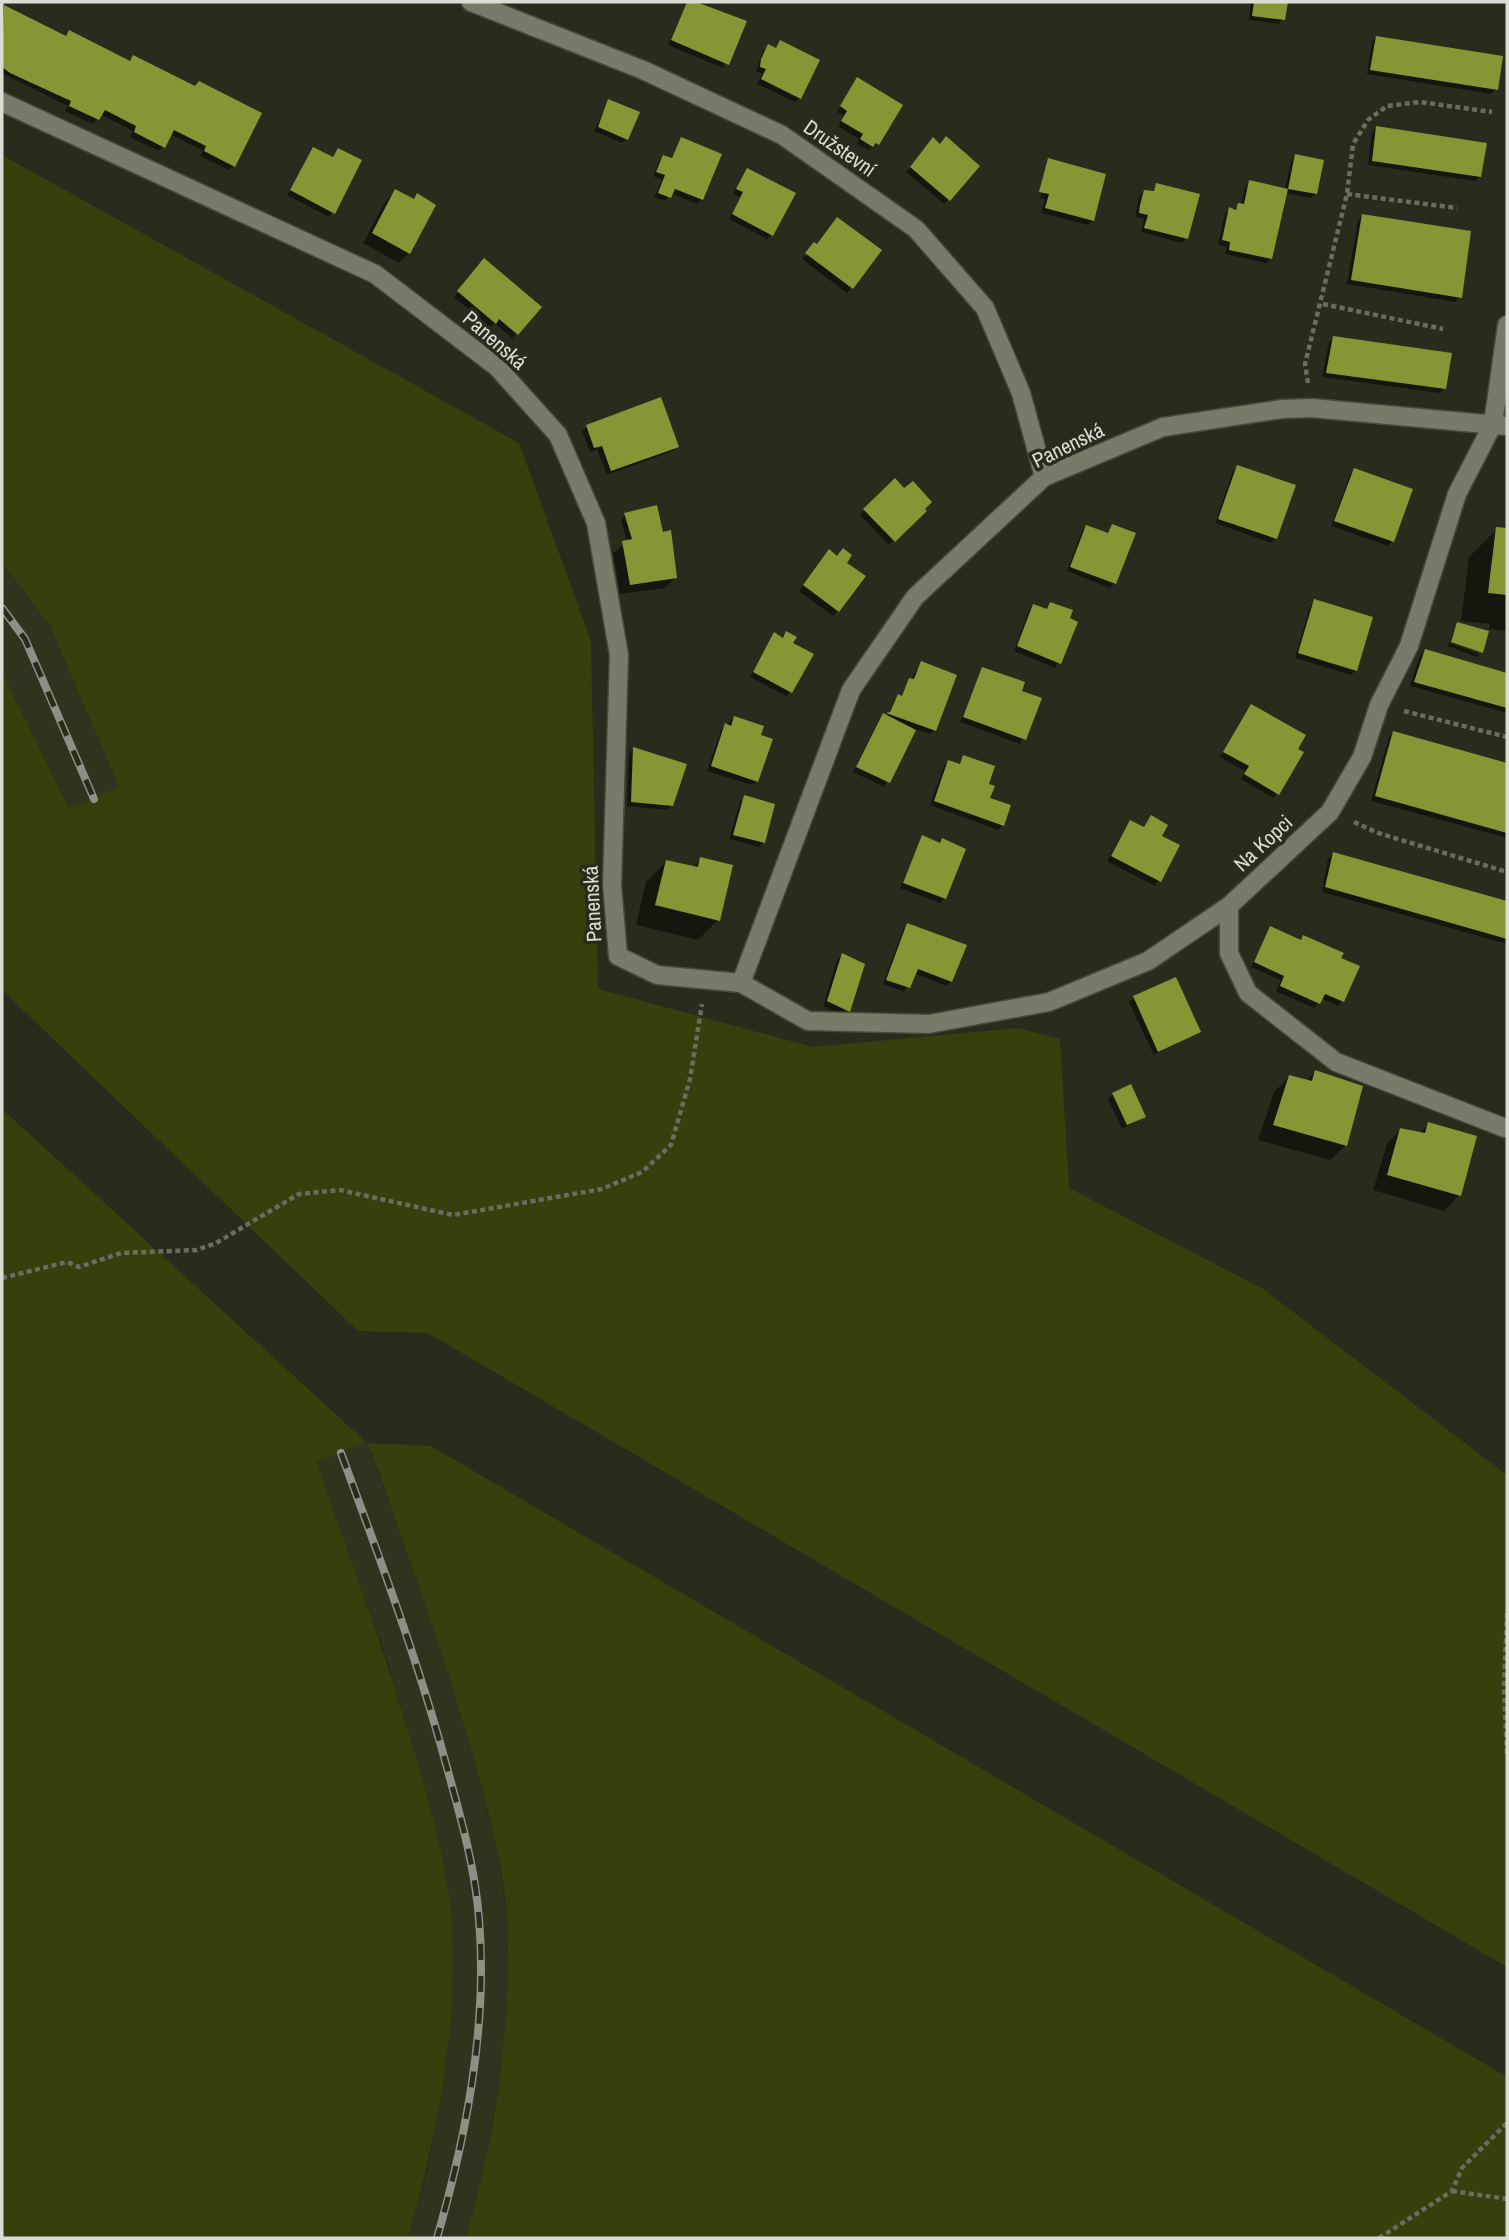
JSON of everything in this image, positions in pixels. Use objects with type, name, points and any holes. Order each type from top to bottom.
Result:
[{"type":"street","name":"Družstevní","points":[[471,2],[643,70],[782,135],[916,229],[985,308],[1021,393],[1044,477]]},
{"type":"street","name":"Panenská","points":[[2,102],[375,274],[497,367],[558,435],[596,523],[619,655],[612,885],[618,956],[657,975],[741,983],[851,690],[915,597],[1044,477],[1163,427],[1282,409],[1312,408],[1500,425]]},
{"type":"street","name":"Na Kopci","points":[[741,983],[808,1021],[929,1024],[1049,1002],[1148,961],[1229,906],[1331,812],[1362,757],[1380,705],[1409,646],[1457,494],[1500,425],[1507,325]]},
{"type":"street","points":[[1229,906],[1229,953],[1248,993],[1336,1062],[1505,1128]]},
{"type":"path","points":[[1312,408],[1305,364],[1312,327],[1323,304],[1348,194],[1353,144],[1368,120],[1387,106],[1420,102],[1492,112]]},
{"type":"path","points":[[1348,194],[1457,208]]},
{"type":"path","points":[[1323,304],[1443,329]]},
{"type":"path","points":[[1380,705],[1507,737]]},
{"type":"path","points":[[1331,812],[1378,833],[1507,872]]},
{"type":"path","points":[[2,1278],[67,1262],[79,1267],[121,1253],[197,1250],[216,1243],[299,1194],[340,1190],[453,1214],[602,1189],[642,1171],[671,1145],[690,1079],[703,1000],[741,983]]},
{"type":"path","points":[[1507,1613],[1504,1627],[1507,1757]]},
{"type":"path","points":[[1379,2238],[1452,2191],[1462,2168],[1507,2123]]},
{"type":"path","points":[[1452,2191],[1507,2199]]},
{"type":"shaded area","points":[[2,562],[50,626],[119,787],[69,810],[2,672]]},
{"type":"shaded area","points":[[367,1443],[436,1630],[460,1709],[497,1848],[507,1917],[509,1992],[501,2066],[483,2177],[466,2238],[408,2238],[429,2165],[447,2059],[452,1922],[443,1859],[407,1724],[383,1648],[315,1462]]},
{"type":"green space","points":[[2,155],[519,443],[591,641],[598,989],[813,1047],[1018,1028],[1060,1039],[1069,1188],[1263,1289],[1507,1475],[1507,1967],[428,1333],[358,1331],[2,990],[2,672],[69,809],[119,787],[50,626],[2,562]]},
{"type":"green space","points":[[2,1109],[367,1443],[316,1462],[371,1617],[421,1774],[448,1886],[452,1924],[452,2004],[443,2083],[428,2161],[408,2238],[2,2238]]},
{"type":"green space","points":[[367,1443],[431,1446],[1507,2077],[1507,2238],[466,2238],[493,2120],[504,2040],[508,1960],[505,1898],[494,1833],[455,1694]]},
{"type":"building","points":[[687,2],[696,2],[747,21],[729,65],[671,40]]},
{"type":"building","points":[[1254,2],[1288,2],[1285,20],[1252,16]]},
{"type":"building","points":[[4,5],[66,36],[69,30],[130,61],[133,55],[195,86],[199,81],[262,113],[235,167],[204,151],[206,146],[174,130],[165,148],[134,132],[136,126],[105,110],[99,120],[69,106],[71,101],[10,73],[2,67]]},
{"type":"building","points":[[1376,36],[1503,56],[1498,90],[1370,70]]},
{"type":"building","points":[[780,40],[820,60],[801,99],[761,79],[766,69],[760,67],[761,59],[768,44],[776,48]]},
{"type":"building","points":[[857,77],[903,105],[879,145],[876,143],[873,147],[860,139],[863,134],[841,121],[847,111],[840,106]]},
{"type":"building","points":[[608,99],[640,112],[628,140],[598,127]]},
{"type":"building","points":[[1376,126],[1487,143],[1481,177],[1372,161]]},
{"type":"building","points":[[946,136],[980,166],[950,201],[910,167],[933,137],[940,144]]},
{"type":"building","points":[[681,137],[722,154],[703,200],[675,189],[671,198],[658,193],[665,175],[656,172],[663,155],[672,158]]},
{"type":"building","points":[[313,147],[333,157],[338,148],[362,160],[335,214],[290,190]]},
{"type":"building","points":[[1295,154],[1324,160],[1317,194],[1288,189]]},
{"type":"building","points":[[1048,158],[1106,174],[1094,221],[1045,208],[1049,194],[1039,192]]},
{"type":"building","points":[[747,168],[796,193],[773,236],[732,214],[743,192],[736,189]]},
{"type":"building","points":[[1249,180],[1288,189],[1272,259],[1229,250],[1230,242],[1222,240],[1229,207],[1236,210],[1238,203],[1244,204]]},
{"type":"building","points":[[1156,183],[1200,194],[1188,239],[1144,228],[1148,215],[1139,213],[1144,190],[1154,191]]},
{"type":"building","points":[[395,189],[414,199],[417,193],[436,205],[410,254],[372,233]]},
{"type":"building","points":[[1362,214],[1471,231],[1462,298],[1351,280]]},
{"type":"building","points":[[837,217],[882,250],[853,289],[805,253],[814,242],[817,244]]},
{"type":"building","points":[[484,258],[542,307],[518,335],[499,319],[496,324],[457,291]]},
{"type":"building","points":[[1333,336],[1452,353],[1446,389],[1326,373]]},
{"type":"building","points":[[661,397],[679,447],[611,471],[602,446],[594,448],[586,425]]},
{"type":"building","points":[[1237,465],[1296,485],[1277,539],[1218,519]]},
{"type":"building","points":[[1354,468],[1413,489],[1394,542],[1334,521]]},
{"type":"building","points":[[895,478],[904,488],[913,481],[932,502],[925,509],[927,511],[895,542],[863,509]]},
{"type":"building","points":[[657,505],[663,532],[671,530],[677,578],[630,585],[622,541],[632,539],[624,513]]},
{"type":"building","points":[[1112,524],[1136,533],[1116,584],[1070,567],[1086,525],[1108,533]]},
{"type":"building","points":[[1496,527],[1507,528],[1507,595],[1488,593]]},
{"type":"building","points":[[843,548],[852,555],[847,563],[866,576],[839,612],[803,585],[829,549],[837,556]]},
{"type":"building","points":[[1314,599],[1373,617],[1357,671],[1298,653]]},
{"type":"building","points":[[1050,602],[1073,610],[1070,618],[1078,622],[1061,664],[1017,646],[1033,604],[1047,609]]},
{"type":"building","points":[[1457,622],[1489,631],[1483,653],[1451,642]]},
{"type":"building","points":[[786,631],[797,637],[793,643],[814,654],[792,693],[753,672],[774,632],[783,638]]},
{"type":"building","points":[[1425,649],[1507,673],[1507,708],[1414,682]]},
{"type":"building","points":[[921,661],[957,675],[936,731],[886,713],[890,712],[898,694],[902,696],[909,678],[914,679]]},
{"type":"building","points":[[982,667],[1025,682],[1022,691],[1042,698],[1026,740],[963,717]]},
{"type":"building","points":[[1251,704],[1306,735],[1298,749],[1304,752],[1279,795],[1244,774],[1249,766],[1223,752]]},
{"type":"building","points":[[883,713],[916,730],[890,783],[856,767]]},
{"type":"building","points":[[734,716],[764,726],[761,735],[773,739],[758,782],[711,766],[725,723],[731,726]]},
{"type":"building","points":[[1393,731],[1507,763],[1507,833],[1375,796]]},
{"type":"building","points":[[633,747],[687,764],[673,806],[631,802]]},
{"type":"building","points":[[963,755],[995,766],[989,784],[995,786],[990,798],[1011,805],[1004,826],[934,801],[948,760],[960,764]]},
{"type":"building","points":[[744,795],[775,804],[765,843],[733,835]]},
{"type":"building","points":[[1151,815],[1168,825],[1162,836],[1180,845],[1161,882],[1111,856],[1130,820],[1144,827]]},
{"type":"building","points":[[922,835],[940,843],[942,838],[966,849],[946,899],[903,883]]},
{"type":"building","points":[[1333,852],[1507,901],[1507,939],[1325,887]]},
{"type":"building","points":[[700,857],[733,865],[720,921],[655,905],[666,860],[698,867]]},
{"type":"building","points":[[907,923],[967,945],[952,982],[918,969],[910,988],[886,980]]},
{"type":"building","points":[[1270,926],[1301,940],[1303,935],[1344,953],[1341,958],[1360,966],[1344,1002],[1325,994],[1320,1004],[1280,986],[1284,976],[1254,962]]},
{"type":"building","points":[[842,953],[865,964],[850,1012],[827,1001]]},
{"type":"building","points":[[1176,977],[1201,1032],[1158,1052],[1133,996]]},
{"type":"building","points":[[1315,1070],[1363,1086],[1347,1146],[1273,1125],[1289,1075],[1312,1081]]},
{"type":"building","points":[[1131,1084],[1146,1117],[1127,1125],[1112,1093]]},
{"type":"building","points":[[1428,1122],[1477,1136],[1461,1196],[1387,1175],[1400,1128],[1425,1133]]},
{"type":"railway","points":[[2,608],[25,639],[94,799]]},
{"type":"railway","points":[[341,1453],[397,1607],[435,1724],[466,1841],[477,1899],[481,1959],[477,2040],[457,2161],[437,2238]]}]
